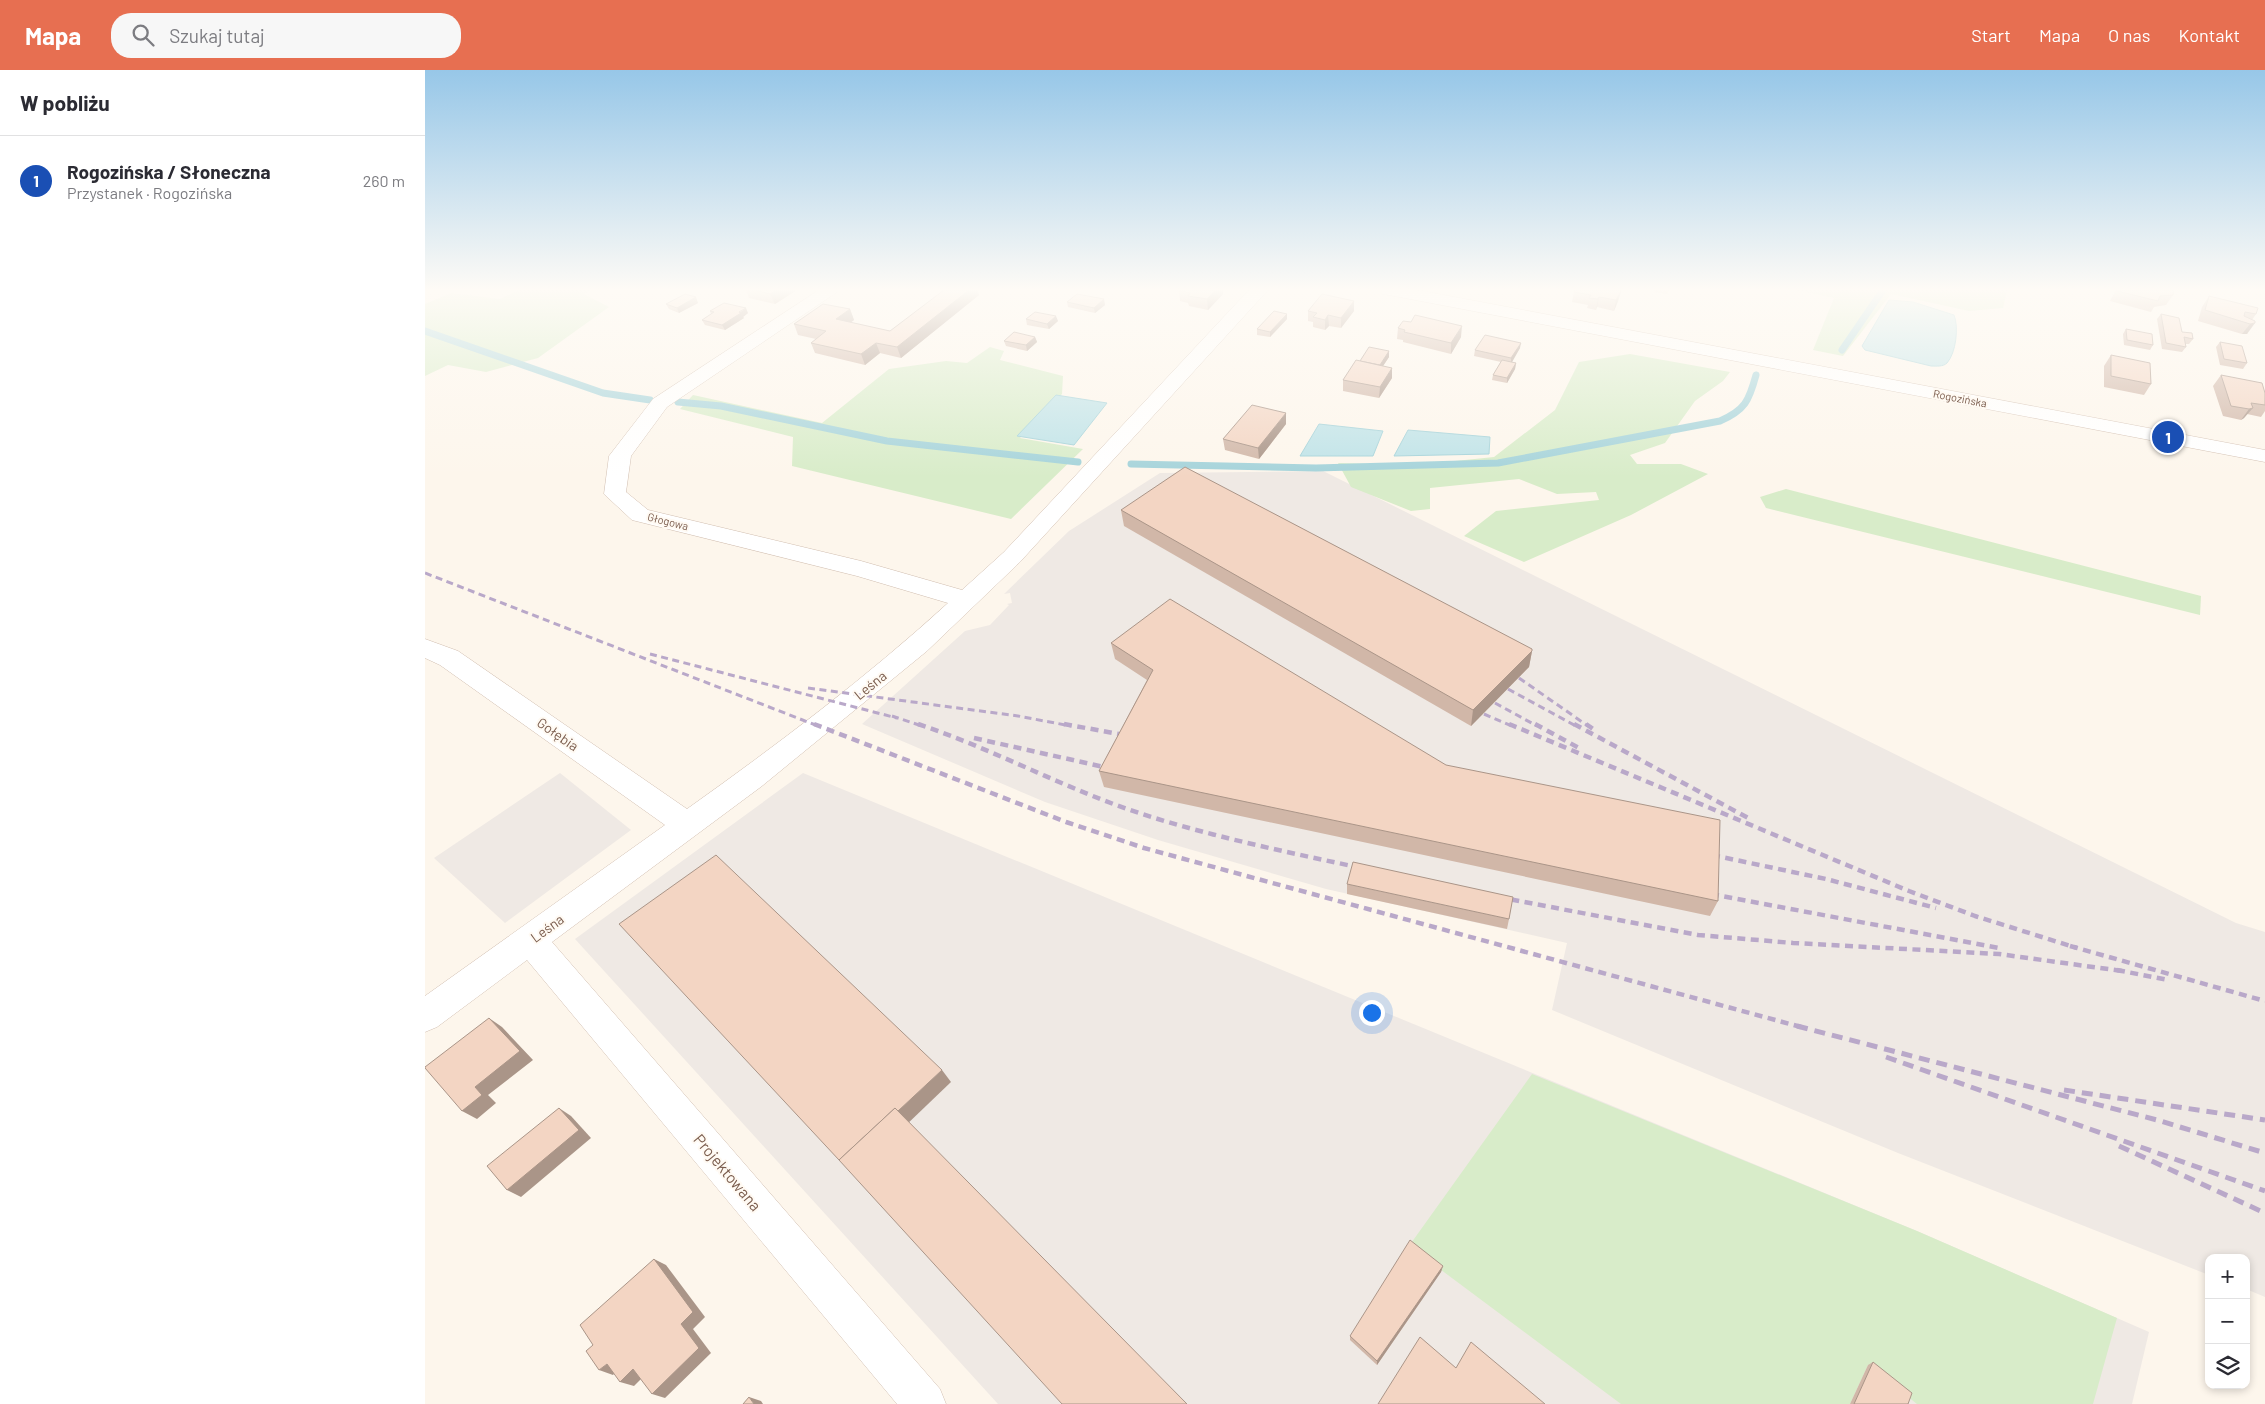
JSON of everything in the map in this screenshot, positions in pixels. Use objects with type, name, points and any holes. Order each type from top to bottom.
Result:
[{"type":"street","name":"Głogowa","points":[[737,352],[660,403],[621,456],[615,494],[640,515],[861,569],[968,600]]},
{"type":"street","name":"Leśna","points":[[425,1016],[688,825],[847,704],[968,600],[1049,518],[1202,352]]},
{"type":"street","name":"Rogozińska","points":[[1718,352],[2265,456]]},
{"type":"street","name":"Gołębia","points":[[425,648],[449,658],[688,825]]},
{"type":"street","name":"Projektowana","points":[[530,940],[925,1404]]},
{"type":"shaded area","points":[[1323,471],[2236,923],[2265,932],[2265,1297],[2250,1291],[2250,1254],[2205,1254],[2205,1273],[1898,1153],[1552,1010],[1567,943],[1326,889],[1158,840],[1045,802],[862,724],[965,631],[990,625],[1009,605],[1007,604],[1012,603],[1010,593],[1004,594],[1069,531],[1160,473]]},
{"type":"shaded area","points":[[560,773],[631,830],[505,923],[434,858]]},
{"type":"shaded area","points":[[803,773],[1917,1231],[2149,1332],[2132,1404],[998,1404],[575,939]]},
{"type":"green space","points":[[425,352],[546,352],[538,358],[486,372],[448,365],[425,376]]},
{"type":"green space","points":[[982,352],[1003,352],[1000,360],[1063,376],[1062,394],[1020,438],[1083,449],[1011,519],[792,466],[793,437],[680,409],[693,395],[822,423],[889,369],[946,361],[967,363]]},
{"type":"green space","points":[[1824,352],[1846,352],[1843,356]]},
{"type":"green space","points":[[1630,354],[1730,372],[1723,381],[1695,401],[1665,443],[1630,455],[1637,464],[1681,464],[1708,474],[1631,515],[1524,562],[1464,536],[1496,511],[1599,500],[1596,492],[1557,494],[1519,479],[1430,488],[1430,509],[1411,511],[1351,487],[1338,463],[1416,465],[1494,457],[1555,410],[1579,362]]},
{"type":"green space","points":[[1786,489],[2201,596],[2200,615],[1766,508],[1760,497]]},
{"type":"green space","points":[[1532,1074],[1917,1231],[2117,1318],[2093,1404],[1917,1404],[1868,1365],[1850,1404],[1621,1404],[1409,1246]]},
{"type":"water","points":[[1874,352],[1953,352],[1947,363],[1941,366],[1931,366]]},
{"type":"water","points":[[1056,395],[1107,403],[1074,445],[1017,436]]},
{"type":"water","points":[[1319,424],[1383,431],[1373,456],[1300,456]]},
{"type":"water","points":[[1408,430],[1490,437],[1489,454],[1394,456]]},
{"type":"building","points":[[1366,352],[1388,352],[1380,365],[1360,361]]},
{"type":"building","points":[[1485,352],[1515,352],[1511,358]]},
{"type":"building","points":[[2222,352],[2244,352],[2247,363],[2224,359]]},
{"type":"building","points":[[2111,355],[2150,363],[2151,384],[2111,376]]},
{"type":"building","points":[[1356,360],[1392,368],[1380,387],[1343,380]]},
{"type":"building","points":[[1502,360],[1516,363],[1507,378],[1493,375]]},
{"type":"building","points":[[2221,375],[2262,383],[2265,393],[2265,405],[2251,403],[2253,408],[2249,409],[2231,406]]},
{"type":"building","points":[[1252,405],[1286,413],[1258,448],[1223,439]]},
{"type":"building","points":[[1185,467],[1532,649],[1532,651],[1473,710],[1121,510]]},
{"type":"building","points":[[1170,599],[1446,765],[1720,820],[1718,901],[1099,771],[1153,670],[1111,643]]},
{"type":"building","points":[[716,855],[942,1070],[898,1111],[895,1108],[839,1160],[619,924]]},
{"type":"building","points":[[1353,862],[1513,897],[1509,919],[1347,884]]},
{"type":"building","points":[[489,1018],[520,1051],[475,1087],[482,1095],[462,1111],[425,1067]]},
{"type":"building","points":[[559,1108],[579,1130],[507,1190],[487,1166]]},
{"type":"building","points":[[895,1108],[1187,1404],[1062,1404],[839,1160]]},
{"type":"building","points":[[1410,1240],[1443,1266],[1377,1361],[1350,1336]]},
{"type":"building","points":[[654,1259],[693,1312],[681,1324],[699,1348],[652,1394],[633,1369],[620,1382],[607,1364],[599,1370],[586,1351],[593,1345],[580,1325]]},
{"type":"building","points":[[1420,1337],[1456,1368],[1471,1342],[1545,1404],[1378,1404]]},
{"type":"building","points":[[1873,1362],[1912,1393],[1908,1404],[1854,1404]]},
{"type":"building","points":[[749,1397],[754,1404],[743,1404]]},
{"type":"waterway","points":[[486,352],[603,393],[650,400]]},
{"type":"waterway","points":[[1131,464],[1316,468],[1498,463],[1720,421],[1735,413],[1745,404],[1756,375]]},
{"type":"waterway","points":[[678,402],[721,406],[887,441],[1078,462]]},
{"type":"railway","points":[[425,573],[818,726]]},
{"type":"railway","points":[[650,654],[897,718]]},
{"type":"railway","points":[[1519,678],[1588,726]]},
{"type":"railway","points":[[808,688],[1018,716],[1071,726]]},
{"type":"railway","points":[[1508,689],[1576,726]]},
{"type":"railway","points":[[1495,703],[1537,726]]},
{"type":"railway","points":[[1484,714],[1512,726]]},
{"type":"railway","points":[[892,716],[922,726]]},
{"type":"railway","points":[[814,724],[1066,822],[1144,848],[1801,1027]]},
{"type":"railway","points":[[918,724],[1130,810],[1218,836],[1366,869]]},
{"type":"railway","points":[[1064,724],[1130,736]]},
{"type":"railway","points":[[1509,724],[1909,891],[1975,916],[2076,948]]},
{"type":"railway","points":[[1535,724],[1579,748]]},
{"type":"railway","points":[[1574,724],[1750,819]]},
{"type":"railway","points":[[1586,724],[1596,731]]},
{"type":"railway","points":[[974,738],[1113,769]]},
{"type":"railway","points":[[1712,855],[1826,879],[1936,908]]},
{"type":"railway","points":[[1711,894],[1999,948]]},
{"type":"railway","points":[[1498,897],[1698,935],[1793,943],[1999,954],[2122,971]]},
{"type":"railway","points":[[2070,946],[2076,948]]},
{"type":"railway","points":[[2076,948],[2265,1001]]},
{"type":"railway","points":[[2117,970],[2168,980]]},
{"type":"railway","points":[[1797,1026],[2157,1120],[2265,1153]]},
{"type":"railway","points":[[1886,1057],[2265,1191]]},
{"type":"railway","points":[[2064,1090],[2265,1120]]},
{"type":"railway","points":[[2119,1146],[2265,1213]]},
{"type":"place","name":"Rogozińska / Słoneczna","points":[[2168,437]]}]
